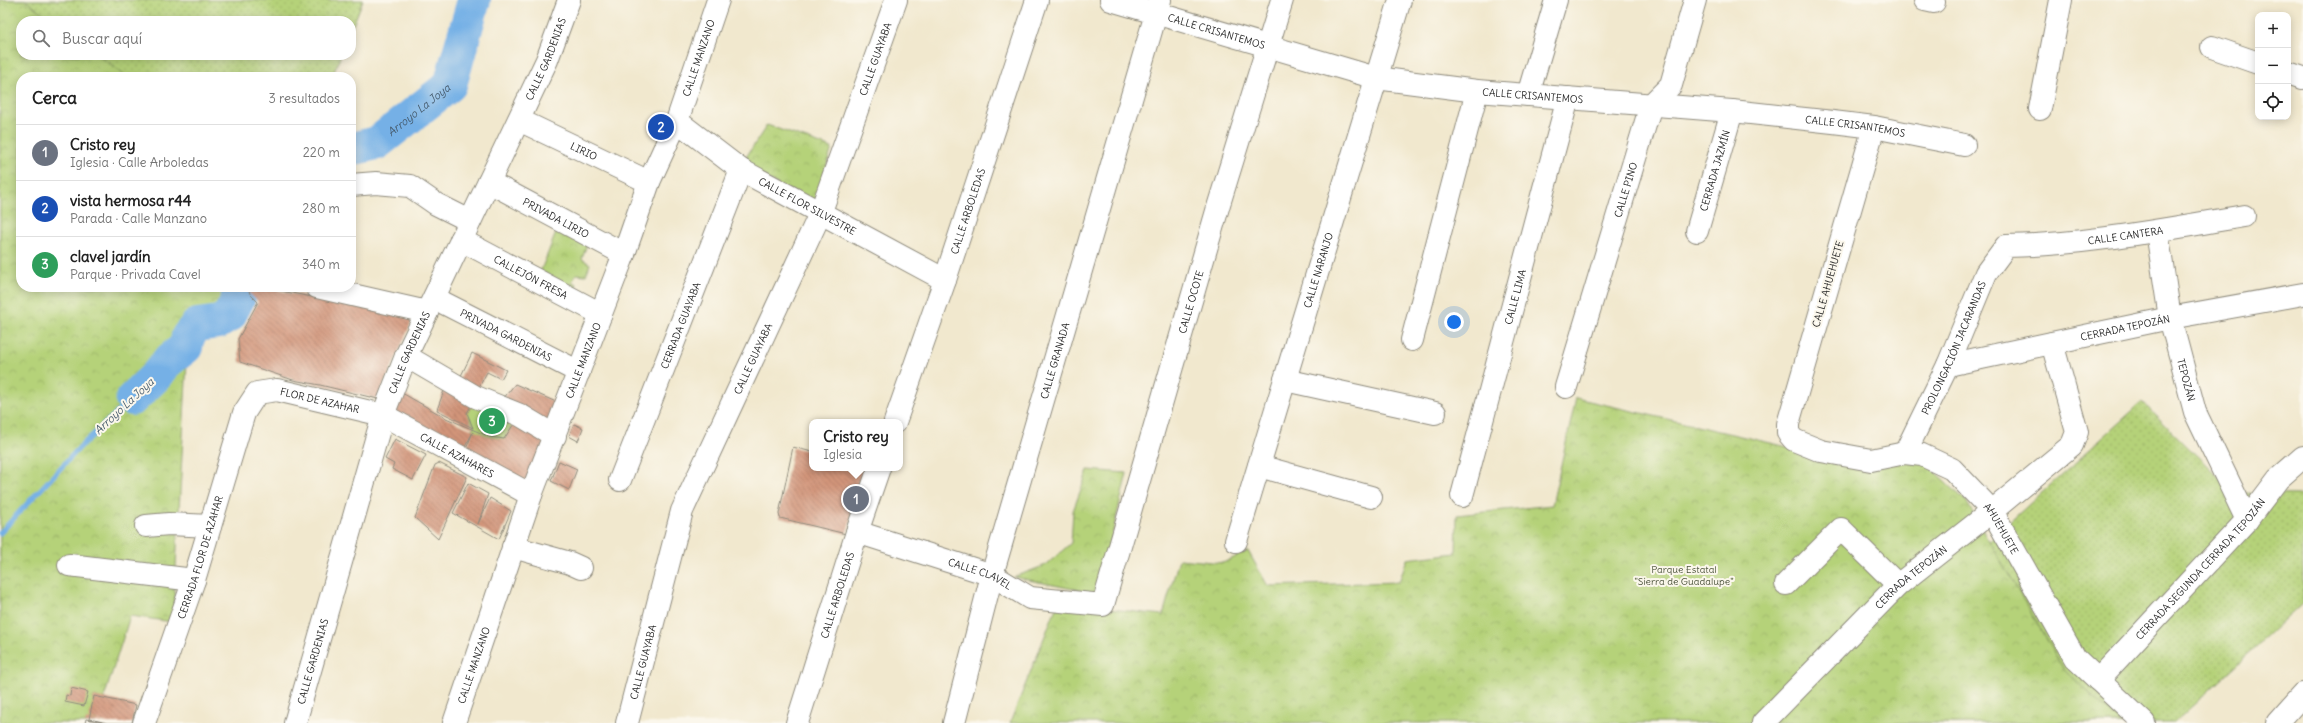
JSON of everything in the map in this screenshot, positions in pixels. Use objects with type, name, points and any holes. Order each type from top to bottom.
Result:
[{"type":"street","name":"CALLE GARDENIAS","points":[[295,723],[383,416],[406,356],[547,60],[569,0]]},
{"type":"street","name":"CALLE MANZANO","points":[[454,723],[531,495],[624,254],[649,182],[676,121],[718,0]]},
{"type":"street","name":"CALLE GUAYABA","points":[[627,723],[682,511],[820,214],[896,0]]},
{"type":"street","name":"CALLE ARBOLEDAS","points":[[896,419],[945,280],[1036,0]]},
{"type":"street","name":"CALLE CRISANTEMOS","points":[[1111,0],[1158,7],[1267,46],[1376,78],[1477,91],[1732,111],[1874,127],[1964,145]]},
{"type":"street","name":"CALLE OCOTE","points":[[1104,605],[1219,204],[1282,0]]},
{"type":"street","name":"CALLE NARANJO","points":[[1236,541],[1400,0]]},
{"type":"street","points":[[1528,95],[1556,0]]},
{"type":"street","name":"CALLE PINO","points":[[1566,387],[1651,105],[1670,85],[1696,0]]},
{"type":"street","points":[[2040,109],[2061,0]]},
{"type":"street","name":"CALLE GRANADA","points":[[954,723],[992,575],[1158,7]]},
{"type":"street","points":[[2212,47],[2255,62]]},
{"type":"street","points":[[2291,74],[2303,78]]},
{"type":"street","points":[[1412,340],[1477,91]]},
{"type":"street","name":"CALLE LIMA","points":[[1462,496],[1568,98]]},
{"type":"street","name":"CERRADA JAZMÍN","points":[[1697,231],[1732,111]]},
{"type":"street","name":"LIRIO","points":[[519,120],[649,182]]},
{"type":"street","name":"CALLE FLOR SILVESTRE","points":[[676,121],[741,170],[820,214],[945,280]]},
{"type":"street","name":"CALLE AHUEHUETE","points":[[1794,440],[1788,433],[1788,424],[1874,127]]},
{"type":"street","name":"CERRADA GUAYABA","points":[[620,480],[741,170]]},
{"type":"street","name":"PRIVADA LIRIO","points":[[489,182],[624,254]]},
{"type":"street","points":[[356,185],[376,183],[410,186],[436,204],[466,231]]},
{"type":"street","name":"CALLE CANTERA","points":[[2006,246],[2042,246],[2156,231],[2244,216]]},
{"type":"street","name":"CALLEJÓN FRESA","points":[[466,231],[601,314]]},
{"type":"street","name":"TEPOZÁN","points":[[2156,231],[2170,318],[2195,412],[2247,520]]},
{"type":"street","name":"PROLONGACIÓN JACARANDAS","points":[[1905,452],[1948,365],[1986,273],[2006,246]]},
{"type":"street","name":"PRIVADA GARDENIAS","points":[[349,292],[431,305],[579,372]]},
{"type":"street","name":"CERRADA TEPOZÁN","points":[[1948,365],[2170,318],[2303,294]]},
{"type":"street","name":"CERRADA TEPOZÁN","points":[[1763,723],[1898,585],[1992,511],[2072,445],[2077,432],[2052,343]]},
{"type":"street","points":[[406,356],[476,397],[520,415],[555,436]]},
{"type":"street","points":[[1284,380],[1435,413]]},
{"type":"street","name":"FLOR DE AZAHAR","points":[[257,392],[277,390],[383,416]]},
{"type":"street","name":"CERRADA FLOR DE AZAHAR","points":[[144,723],[194,580],[244,413],[257,392]]},
{"type":"street","name":"CALLE AZAHARES","points":[[383,416],[531,495]]},
{"type":"street","name":"AHUEHUETE","points":[[1794,440],[1821,451],[1871,460],[1905,452],[1922,455],[1952,469],[1992,511],[2075,658],[2144,723]]},
{"type":"street","name":"CERRADA SEGUNDA CERRADA TEPOZÁN","points":[[2098,680],[2247,520],[2278,479],[2303,457]]},
{"type":"street","points":[[1259,466],[1372,497]]},
{"type":"street","name":"CALLE ARBOLEDAS","points":[[798,723],[857,532],[878,471]]},
{"type":"street","points":[[146,526],[169,524],[210,526]]},
{"type":"street","points":[[1786,584],[1841,529],[1898,585]]},
{"type":"street","name":"CALLE CLAVEL","points":[[857,532],[992,575],[1030,598],[1104,605]]},
{"type":"street","points":[[513,547],[570,563],[581,568]]},
{"type":"street","points":[[69,565],[194,580]]},
{"type":"street","points":[[2277,723],[2303,694]]},
{"type":"green space","points":[[0,0],[363,0],[356,18],[356,16],[16,16],[16,60],[339,60],[334,72],[16,72],[16,292],[21,292],[0,557]]},
{"type":"green space","points":[[0,0],[25,0],[46,16],[16,16],[16,60],[105,60],[120,72],[16,72],[16,292],[224,292],[187,362],[173,622],[130,616],[96,723],[0,723]]},
{"type":"green space","points":[[767,125],[832,148],[815,204],[741,165]]},
{"type":"green space","points":[[560,223],[589,238],[582,259],[590,264],[586,275],[576,274],[572,282],[577,284],[574,291],[537,280]]},
{"type":"green space","name":"Parque Estatal \"Sierra de Guadalupe\"","points":[[1576,398],[1870,466],[1918,456],[1966,501],[2064,670],[2122,723],[1010,723],[1058,603],[1163,615],[1179,559],[1223,563],[1248,551],[1268,586],[1399,582],[1407,559],[1456,553],[1457,515],[1552,505]]},
{"type":"green space","points":[[473,402],[517,417],[504,439],[490,437],[472,430],[474,426],[467,413]]},
{"type":"green space","points":[[2142,402],[2236,494],[2303,495],[2303,603],[2174,723],[1788,723]]},
{"type":"green space","points":[[1088,470],[1127,473],[1098,594],[1014,577],[1046,565],[1071,543],[1073,511]]},
{"type":"building","points":[[249,292],[286,292],[414,317],[378,399],[293,380],[240,362],[238,339],[258,302]]},
{"type":"building","points":[[472,353],[506,370],[501,379],[487,372],[478,389],[459,380]]},
{"type":"building","points":[[515,384],[563,405],[553,431],[499,404]]},
{"type":"building","points":[[446,385],[474,401],[467,413],[473,428],[437,410]]},
{"type":"building","points":[[402,393],[446,418],[490,437],[504,439],[519,416],[553,439],[531,486],[464,454],[473,432],[461,454],[391,412]]},
{"type":"building","points":[[574,424],[583,428],[578,441],[569,436]]},
{"type":"building","points":[[395,439],[426,455],[413,480],[392,469],[394,464],[385,459]]},
{"type":"building","points":[[793,447],[809,451],[809,471],[870,471],[846,534],[780,518],[779,514]]},
{"type":"building","points":[[559,461],[577,469],[569,490],[551,481]]},
{"type":"building","points":[[439,463],[467,477],[438,539],[415,518],[435,465]]},
{"type":"building","points":[[468,483],[488,494],[478,524],[490,498],[511,511],[499,539],[453,513]]},
{"type":"building","points":[[71,688],[88,692],[84,706],[65,702],[66,695],[70,696]]},
{"type":"building","points":[[94,696],[136,705],[132,723],[108,723],[89,719]]},
{"type":"building","points":[[86,719],[102,722],[85,723]]},
{"type":"waterway","name":"Arroyo La Joya","points":[[356,148],[377,143],[450,85],[474,0]]},
{"type":"waterway","name":"Arroyo La Joya","points":[[132,399],[156,376],[168,361],[186,347],[188,336],[197,325],[219,322],[229,316],[239,297],[238,292]]},
{"type":"waterway","name":"Arroyo La Joya","points":[[0,533],[81,446],[132,399]]},
{"type":"place","name":"vista hermosa r44","points":[[661,127]]},
{"type":"place","name":"clavel jardín","points":[[492,421]]},
{"type":"place","name":"Cristo rey","points":[[856,499]]}]
